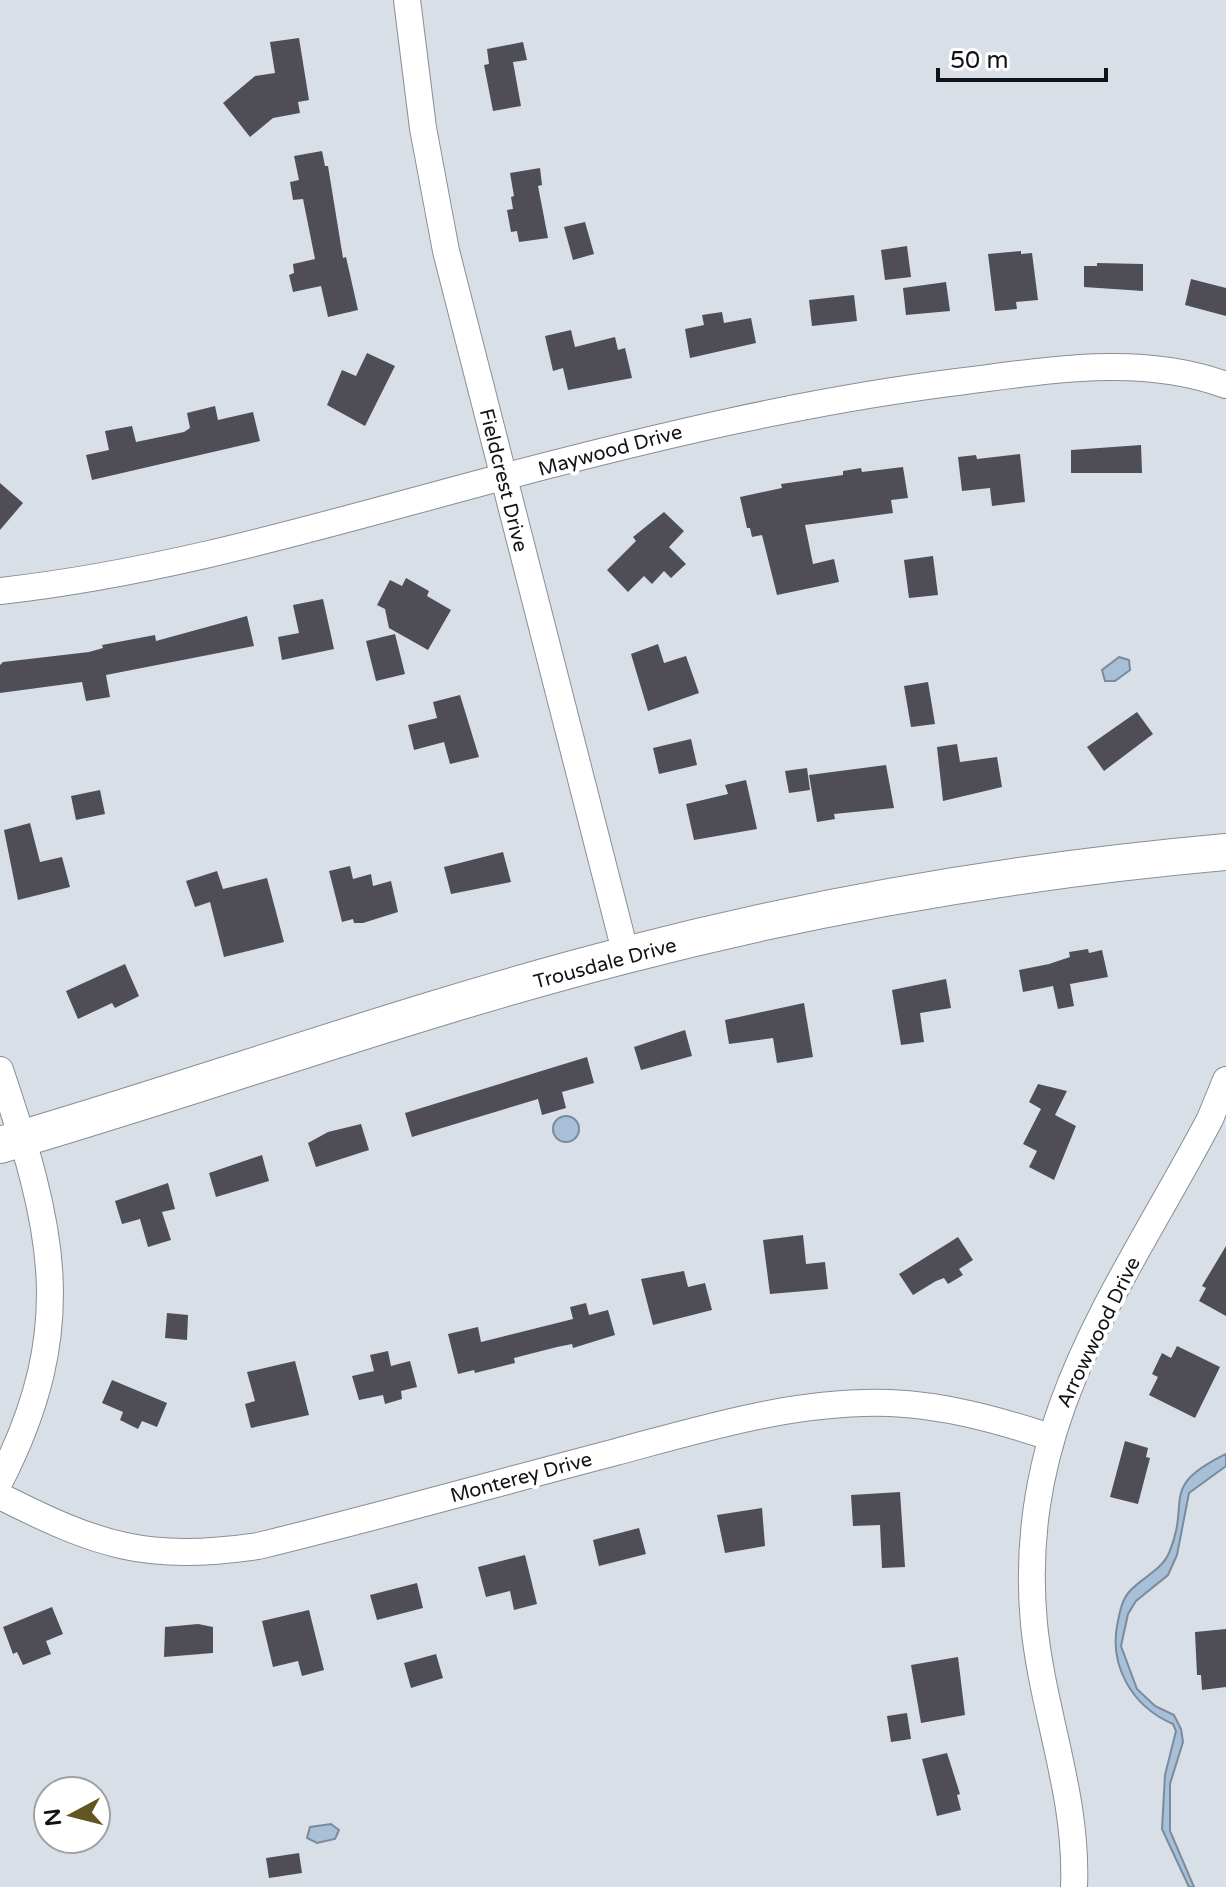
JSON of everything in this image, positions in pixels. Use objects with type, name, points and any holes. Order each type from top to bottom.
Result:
[{"type":"street","name":"Fieldcrest Drive","points":[[407,0],[423,128],[443,239],[626,955]]},
{"type":"street","name":"Maywood Drive","points":[[0,591],[187,560],[739,418],[946,384],[1121,367],[1173,370],[1226,385]]},
{"type":"street","name":"Trousdale Drive","points":[[11,1142],[626,955],[836,908],[1073,870],[1226,852]]},
{"type":"street","points":[[0,1070],[11,1142],[46,1229],[53,1297],[41,1382],[32,1412],[0,1481]]},
{"type":"street","name":"Arrowwood Drive","points":[[1074,1887],[1071,1809],[1039,1667],[1032,1593],[1035,1512],[1050,1437],[1084,1350],[1210,1119],[1226,1080]]},
{"type":"street","name":"Monterey Drive","points":[[0,1496],[96,1541],[134,1550],[194,1554],[270,1543],[689,1433],[803,1408],[856,1403],[909,1404],[972,1414],[1050,1437]]},
{"type":"water","points":[[1119,657],[1129,660],[1130,670],[1115,681],[1105,681],[1102,670]]},
{"type":"water","points":[[566,1116],[575,1120],[579,1129],[575,1138],[566,1142],[557,1138],[553,1129],[557,1120]]},
{"type":"water","points":[[1226,1454],[1226,1466],[1189,1493],[1177,1555],[1168,1575],[1136,1601],[1128,1614],[1121,1646],[1137,1689],[1155,1706],[1174,1715],[1181,1729],[1183,1742],[1170,1784],[1170,1831],[1194,1887],[1189,1887],[1162,1829],[1165,1775],[1176,1731],[1173,1724],[1145,1706],[1126,1682],[1116,1653],[1116,1637],[1127,1595],[1161,1565],[1169,1553],[1184,1486],[1191,1476]]},
{"type":"water","points":[[331,1824],[339,1830],[335,1839],[317,1843],[307,1838],[310,1827]]},
{"type":"building","points":[[299,38],[309,100],[298,102],[300,113],[273,118],[250,137],[223,103],[255,76],[275,73],[270,42]]},
{"type":"building","points":[[523,42],[527,60],[513,62],[521,106],[493,111],[484,65],[489,64],[487,49]]},
{"type":"building","points":[[322,151],[325,166],[328,166],[343,258],[346,257],[358,310],[328,317],[321,286],[293,292],[289,275],[294,273],[293,264],[315,259],[303,199],[293,200],[290,182],[299,180],[294,156]]},
{"type":"building","points":[[540,168],[542,185],[538,186],[548,238],[519,242],[517,231],[511,232],[507,210],[513,209],[510,173]]},
{"type":"building","points":[[585,222],[594,254],[573,260],[564,227]]},
{"type":"building","points":[[907,246],[911,277],[885,280],[881,250]]},
{"type":"building","points":[[1021,251],[1021,254],[1032,253],[1038,300],[1016,302],[1017,309],[995,311],[988,254]]},
{"type":"building","points":[[1097,263],[1143,264],[1143,291],[1084,287],[1084,266],[1097,266]]},
{"type":"building","points":[[1191,279],[1226,288],[1226,316],[1185,305]]},
{"type":"building","points":[[946,282],[950,311],[906,315],[903,288]]},
{"type":"building","points":[[854,295],[857,321],[812,326],[809,300]]},
{"type":"building","points":[[722,312],[724,323],[751,318],[756,343],[690,358],[685,329],[704,325],[702,315]]},
{"type":"building","points":[[571,330],[575,347],[615,337],[618,350],[625,348],[632,378],[568,390],[563,368],[553,371],[545,336]]},
{"type":"building","points":[[367,353],[395,366],[365,426],[327,405],[342,370],[356,376]]},
{"type":"building","points":[[215,406],[218,420],[253,412],[260,441],[92,480],[86,455],[109,450],[105,431],[132,426],[136,442],[184,432],[190,428],[187,413]]},
{"type":"building","points":[[1141,445],[1142,473],[1071,473],[1071,450]]},
{"type":"building","points":[[1020,454],[1025,502],[992,506],[990,488],[962,491],[958,457],[976,455],[977,459]]},
{"type":"building","points":[[903,467],[908,498],[891,500],[893,513],[805,525],[813,564],[834,559],[839,582],[777,595],[762,535],[752,537],[740,497],[782,488],[781,484],[843,475],[843,471]]},
{"type":"building","points":[[0,483],[23,503],[0,530]]},
{"type":"building","points":[[664,512],[684,531],[669,547],[686,564],[671,578],[664,571],[652,584],[644,576],[628,592],[607,570],[636,541],[633,537]]},
{"type":"building","points":[[933,556],[938,595],[909,598],[904,560]]},
{"type":"building","points":[[406,578],[429,591],[427,596],[451,610],[428,650],[389,628],[385,609],[377,605],[390,580],[402,586]]},
{"type":"building","points":[[323,599],[334,649],[282,660],[278,637],[299,633],[293,605]]},
{"type":"building","points":[[247,616],[254,646],[106,675],[110,697],[86,701],[82,682],[0,693],[0,665],[3,662],[89,652],[103,648],[102,645],[155,635],[156,641]]},
{"type":"building","points":[[395,634],[405,674],[376,681],[366,641]]},
{"type":"building","points":[[658,644],[664,663],[686,656],[699,693],[648,711],[631,654]]},
{"type":"building","points":[[928,682],[935,724],[911,727],[904,686]]},
{"type":"building","points":[[460,695],[479,757],[450,764],[444,742],[414,750],[408,725],[437,718],[433,702]]},
{"type":"building","points":[[1137,712],[1153,734],[1104,771],[1087,747]]},
{"type":"building","points":[[691,739],[697,765],[659,774],[653,748]]},
{"type":"building","points":[[957,744],[960,762],[997,757],[1002,787],[943,801],[937,747]]},
{"type":"building","points":[[886,765],[894,808],[834,814],[835,819],[817,822],[809,775]]},
{"type":"building","points":[[807,768],[810,790],[789,793],[785,771]]},
{"type":"building","points":[[746,780],[757,829],[694,840],[686,804],[728,794],[725,785]]},
{"type":"building","points":[[100,790],[105,814],[76,820],[71,796]]},
{"type":"building","points":[[30,823],[40,862],[62,857],[70,887],[18,900],[4,830]]},
{"type":"building","points":[[503,852],[511,882],[451,894],[444,867]]},
{"type":"building","points":[[350,866],[353,879],[371,874],[373,886],[391,881],[398,912],[363,923],[354,923],[353,919],[342,922],[329,871]]},
{"type":"building","points":[[217,871],[223,889],[267,878],[284,942],[224,957],[210,902],[195,907],[186,881]]},
{"type":"building","points":[[1088,949],[1089,953],[1102,950],[1108,977],[1070,984],[1074,1006],[1058,1009],[1053,986],[1023,992],[1019,970],[1049,964],[1070,957],[1069,952]]},
{"type":"building","points":[[125,964],[139,996],[115,1008],[112,1003],[78,1019],[66,991]]},
{"type":"building","points":[[946,979],[951,1008],[920,1013],[924,1042],[901,1045],[892,990]]},
{"type":"building","points":[[804,1003],[813,1057],[777,1063],[773,1038],[729,1044],[725,1020]]},
{"type":"building","points":[[685,1030],[692,1056],[641,1070],[634,1047]]},
{"type":"building","points":[[587,1057],[594,1083],[562,1092],[566,1108],[542,1115],[538,1099],[412,1137],[405,1113]]},
{"type":"building","points":[[1038,1084],[1067,1091],[1055,1115],[1076,1126],[1054,1180],[1029,1167],[1037,1151],[1023,1144],[1041,1109],[1029,1102]]},
{"type":"building","points":[[361,1124],[369,1150],[316,1167],[308,1143],[328,1132]]},
{"type":"building","points":[[262,1155],[269,1181],[216,1197],[209,1173]]},
{"type":"building","points":[[168,1183],[175,1209],[162,1212],[171,1240],[148,1247],[140,1219],[122,1224],[115,1201]]},
{"type":"building","points":[[803,1235],[806,1264],[825,1262],[828,1289],[770,1294],[763,1240]]},
{"type":"building","points":[[958,1237],[973,1260],[959,1269],[963,1275],[948,1284],[944,1278],[936,1281],[913,1295],[899,1274]]},
{"type":"building","points":[[1226,1246],[1226,1316],[1199,1301],[1206,1288],[1202,1286]]},
{"type":"building","points":[[684,1271],[688,1287],[705,1283],[712,1310],[653,1325],[641,1279]]},
{"type":"building","points":[[586,1303],[589,1315],[608,1310],[615,1335],[573,1348],[572,1344],[514,1358],[515,1363],[475,1373],[474,1370],[458,1374],[448,1334],[478,1327],[481,1342],[573,1319],[570,1307]]},
{"type":"building","points":[[167,1313],[188,1315],[187,1340],[165,1338]]},
{"type":"building","points":[[1177,1346],[1220,1367],[1195,1418],[1149,1395],[1158,1377],[1152,1374],[1162,1353],[1171,1358]]},
{"type":"building","points":[[388,1351],[391,1366],[410,1361],[417,1387],[401,1391],[402,1399],[385,1404],[383,1395],[359,1400],[352,1376],[374,1371],[370,1355]]},
{"type":"building","points":[[295,1361],[309,1415],[251,1428],[245,1404],[255,1401],[247,1372]]},
{"type":"building","points":[[112,1380],[167,1403],[157,1427],[142,1421],[138,1429],[120,1420],[123,1412],[102,1403]]},
{"type":"building","points":[[1125,1441],[1148,1448],[1146,1457],[1150,1458],[1138,1504],[1110,1497]]},
{"type":"building","points":[[900,1492],[905,1567],[882,1568],[880,1525],[853,1526],[851,1495]]},
{"type":"building","points":[[762,1508],[765,1546],[725,1553],[717,1515]]},
{"type":"building","points":[[639,1528],[646,1554],[599,1566],[593,1540]]},
{"type":"building","points":[[525,1555],[537,1604],[514,1610],[510,1591],[486,1597],[478,1567]]},
{"type":"building","points":[[417,1583],[423,1608],[377,1620],[370,1595]]},
{"type":"building","points":[[52,1607],[63,1634],[46,1641],[51,1654],[23,1665],[17,1652],[13,1654],[3,1627]]},
{"type":"building","points":[[309,1610],[324,1670],[302,1676],[298,1661],[273,1667],[262,1621]]},
{"type":"building","points":[[198,1624],[213,1627],[213,1653],[164,1657],[165,1627]]},
{"type":"building","points":[[1226,1629],[1226,1687],[1202,1690],[1201,1675],[1197,1675],[1195,1632]]},
{"type":"building","points":[[436,1654],[443,1678],[411,1688],[404,1663]]},
{"type":"building","points":[[958,1657],[965,1715],[921,1723],[911,1665]]},
{"type":"building","points":[[907,1713],[911,1739],[891,1742],[887,1716]]},
{"type":"building","points":[[947,1753],[960,1794],[957,1795],[961,1810],[937,1816],[922,1759]]},
{"type":"building","points":[[299,1853],[302,1873],[269,1878],[266,1858]]}]
